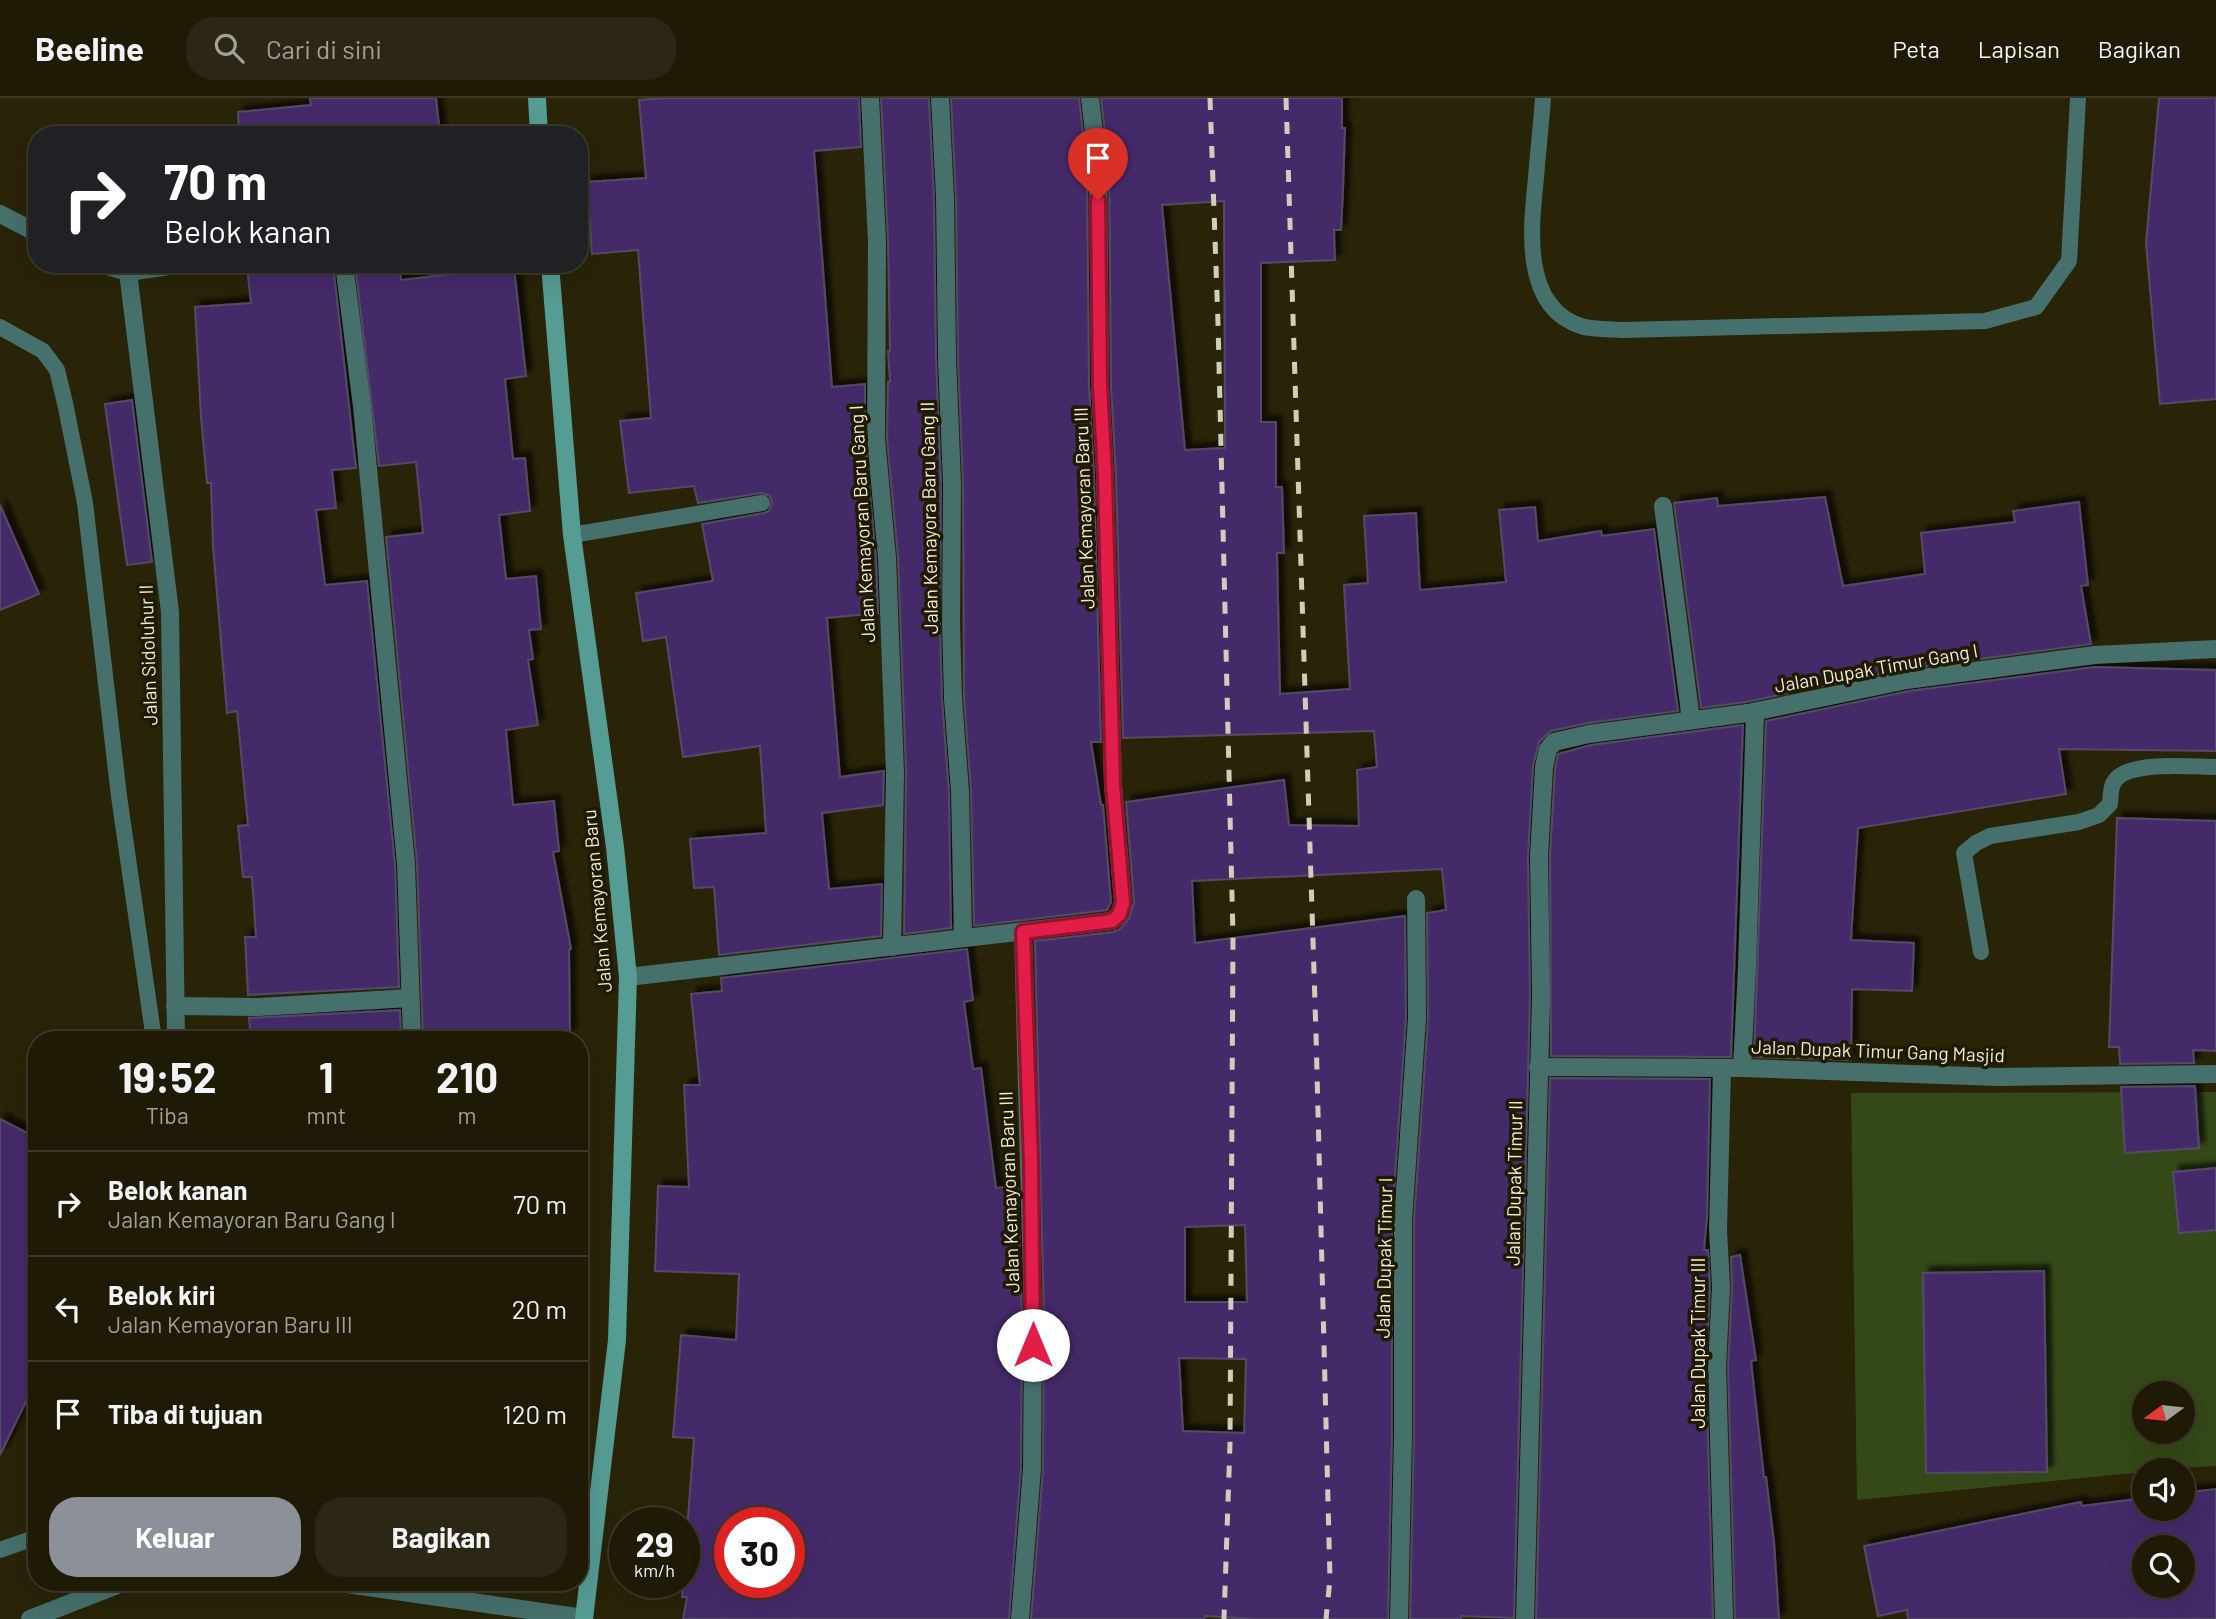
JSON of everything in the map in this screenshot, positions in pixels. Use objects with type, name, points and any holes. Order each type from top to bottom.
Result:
[{"type":"street","points":[[537,98],[539,126]]},
{"type":"street","name":"Jalan Kemayoran Baru Gang I","points":[[870,98],[877,242],[876,439],[887,558],[895,773],[892,947]]},
{"type":"street","name":"Jalan Kemayora Baru Gang II","points":[[940,98],[953,484],[951,624],[960,792],[963,938]]},
{"type":"street","name":"Jalan Kemayoran Baru III","points":[[1020,1619],[1032,1468],[1034,1320],[1023,932],[1112,921],[1119,915],[1123,903],[1113,785],[1100,385],[1098,167],[1090,98]]},
{"type":"street","points":[[0,214],[28,228]]},
{"type":"street","name":"Jalan Sidoluhur II","points":[[128,273],[170,612],[176,1031]]},
{"type":"street","points":[[345,273],[362,406],[406,864],[412,1031]]},
{"type":"street","name":"Jalan Kemayoran Baru","points":[[551,273],[572,535],[615,847],[628,977],[617,1340],[588,1585]]},
{"type":"street","points":[[1663,506],[1691,720]]},
{"type":"street","name":"Jalan Dupak Timur Gang I","points":[[1548,749],[1554,742],[1589,734],[1755,712],[1907,680],[2095,655],[2216,649]]},
{"type":"street","points":[[1742,1068],[1755,712]]},
{"type":"street","name":"Jalan Dupak Timur II","points":[[1525,1619],[1541,997],[1539,856],[1544,767],[1548,749]]},
{"type":"street","name":"Jalan Dupak Timur I","points":[[1399,1619],[1403,1433],[1403,1220],[1418,1018],[1416,899]]},
{"type":"street","points":[[628,977],[1023,932]]},
{"type":"street","points":[[175,1006],[259,1007],[410,998]]},
{"type":"street","name":"Jalan Dupak Timur Gang Masjid","points":[[1538,1068],[1742,1068],[1998,1077],[2216,1074]]},
{"type":"street","name":"Jalan Dupak Timur III","points":[[1722,1068],[1718,1230],[1721,1287],[1717,1367],[1724,1619]]},
{"type":"street","points":[[30,1619],[102,1591]]},
{"type":"street","points":[[419,1591],[584,1619]]},
{"type":"street","name":"Jalan Kemayoran Baru","points":[[584,1619],[587,1591]]},
{"type":"lane","points":[[1543,98],[1532,220],[1535,270],[1554,309],[1564,317],[1581,326],[1624,330],[1985,321],[2036,307],[2068,261],[2078,98]]},
{"type":"lane","points":[[0,327],[43,351],[57,370],[65,404],[85,503],[119,796],[153,1031]]},
{"type":"lane","points":[[572,535],[762,503]]},
{"type":"lane","points":[[1981,952],[1964,853],[1976,843],[1990,836],[2079,822],[2099,815],[2110,804],[2112,783],[2121,775],[2138,768],[2216,767]]},
{"type":"lane","points":[[0,1550],[28,1540]]},
{"type":"green space","points":[[2216,1092],[2216,1466],[2195,1467],[2195,1458],[2132,1458],[2132,1473],[1857,1500],[1851,1093]]},
{"type":"building","points":[[310,98],[436,98],[439,126],[239,126],[238,112],[311,105]]},
{"type":"building","points":[[859,98],[861,147],[814,151],[832,387],[865,384],[865,440],[878,613],[827,618],[840,777],[884,771],[883,805],[822,813],[829,889],[882,884],[881,936],[719,955],[714,887],[694,888],[690,839],[766,833],[760,746],[683,757],[666,637],[643,641],[636,593],[713,581],[702,524],[764,513],[769,511],[772,502],[770,496],[761,493],[698,503],[694,486],[629,493],[620,421],[651,418],[638,250],[592,254],[588,182],[646,178],[639,100]]},
{"type":"building","points":[[881,98],[929,98],[934,198],[941,484],[940,624],[949,793],[951,928],[904,934],[906,773],[898,557],[887,438],[890,351]]},
{"type":"building","points":[[951,98],[1079,98],[1087,168],[1089,385],[1101,742],[1091,742],[1103,805],[1111,902],[1107,910],[974,926],[971,791],[964,698],[963,484]]},
{"type":"building","points":[[1101,98],[1342,98],[1342,128],[1345,128],[1343,190],[1341,230],[1334,230],[1335,260],[1261,263],[1261,422],[1276,422],[1276,487],[1282,487],[1284,553],[1277,553],[1280,694],[1350,689],[1344,585],[1368,583],[1364,516],[1416,513],[1420,590],[1506,582],[1499,510],[1535,507],[1538,541],[1601,531],[1602,536],[1654,529],[1678,711],[1588,723],[1551,731],[1539,742],[1533,766],[1528,856],[1530,997],[1514,1618],[1461,1616],[1461,1619],[1410,1619],[1414,1433],[1414,1220],[1428,1019],[1427,913],[1446,910],[1442,869],[1192,881],[1195,943],[1405,916],[1406,1018],[1392,1220],[1392,1433],[1388,1619],[1254,1619],[1205,1616],[1204,1619],[1031,1619],[1043,1469],[1044,1320],[1035,941],[1113,932],[1119,930],[1129,919],[1134,902],[1126,802],[1284,780],[1289,825],[1359,826],[1357,770],[1377,767],[1374,731],[1123,738],[1111,385],[1109,167]],"holes":[[[1224,201],[1225,448],[1185,450],[1162,205]],[[1245,1225],[1247,1302],[1185,1302],[1185,1227]],[[1179,1358],[1246,1359],[1244,1433],[1183,1431]]]},
{"type":"building","points":[[2159,98],[2216,98],[2216,399],[2160,404],[2146,243]]},
{"type":"building","points":[[248,273],[334,273],[356,468],[332,470],[336,508],[316,510],[325,585],[367,581],[395,865],[399,987],[248,995],[245,937],[256,937],[252,877],[243,877],[238,826],[248,825],[237,711],[227,713],[213,546],[211,483],[207,483],[201,417],[195,307],[251,303]]},
{"type":"building","points":[[356,273],[400,273],[401,280],[462,273],[515,273],[526,376],[505,379],[513,459],[525,458],[530,511],[499,515],[506,579],[536,576],[541,629],[529,630],[533,659],[528,660],[538,725],[506,730],[513,805],[554,801],[559,851],[553,852],[571,949],[570,1031],[423,1031],[417,864],[386,537],[423,533],[416,462],[379,466]]},
{"type":"building","points":[[132,400],[152,562],[127,565],[105,404]]},
{"type":"building","points":[[1825,497],[1843,586],[1925,574],[1921,533],[2015,522],[2013,511],[2079,502],[2088,585],[2081,586],[2091,644],[1906,669],[1746,702],[1701,708],[1674,503],[1717,498],[1718,506]]},
{"type":"building","points":[[0,505],[39,594],[0,610]]},
{"type":"building","points":[[2094,667],[2216,670],[2216,751],[2059,749],[2066,794],[1858,828],[1851,940],[1914,943],[1912,991],[1852,989],[1851,1060],[1754,1057],[1766,721],[1909,691]]},
{"type":"building","points":[[1743,725],[1731,1057],[1551,1056],[1550,856],[1558,754],[1591,745]]},
{"type":"building","points":[[2117,818],[2216,821],[2216,1051],[2193,1050],[2194,1063],[2120,1064],[2119,1047],[2109,1047]]},
{"type":"building","points":[[967,949],[973,1000],[964,1002],[973,1069],[981,1068],[996,1188],[1018,1186],[1022,1320],[1021,1468],[1009,1619],[683,1619],[687,1598],[700,1598],[700,1507],[689,1507],[694,1438],[673,1437],[681,1335],[736,1340],[739,1274],[655,1271],[658,1186],[689,1187],[684,1085],[700,1085],[691,994],[722,991],[721,978]]},
{"type":"building","points":[[400,1010],[401,1031],[250,1031],[249,1018]]},
{"type":"building","points":[[1550,1078],[1710,1079],[1704,1250],[1708,1250],[1710,1287],[1706,1367],[1713,1619],[1536,1619]]},
{"type":"building","points":[[2195,1086],[2199,1148],[2125,1153],[2121,1087]]},
{"type":"building","points":[[0,1119],[28,1133],[28,1397],[0,1455]]},
{"type":"building","points":[[2216,1168],[2216,1230],[2179,1233],[2173,1172]]},
{"type":"building","points":[[1740,1255],[1756,1360],[1751,1361],[1774,1542],[1779,1619],[1735,1619],[1728,1367],[1731,1257]]},
{"type":"building","points":[[2044,1271],[2047,1472],[1926,1473],[1923,1273]]},
{"type":"building","points":[[2216,1489],[2216,1619],[1908,1619],[1907,1610],[1878,1616],[1864,1546],[2081,1502],[2082,1506],[2132,1500],[2132,1521],[2195,1521],[2195,1491]]},
{"type":"railway","points":[[1210,98],[1233,936],[1230,1444],[1224,1619]]},
{"type":"railway","points":[[1286,98],[1316,1034],[1330,1579],[1326,1619]]},
{"type":"route","points":[[1033,1345],[1031,1163],[1023,932],[1112,921],[1119,915],[1123,903],[1113,785],[1100,385],[1098,200]]}]
